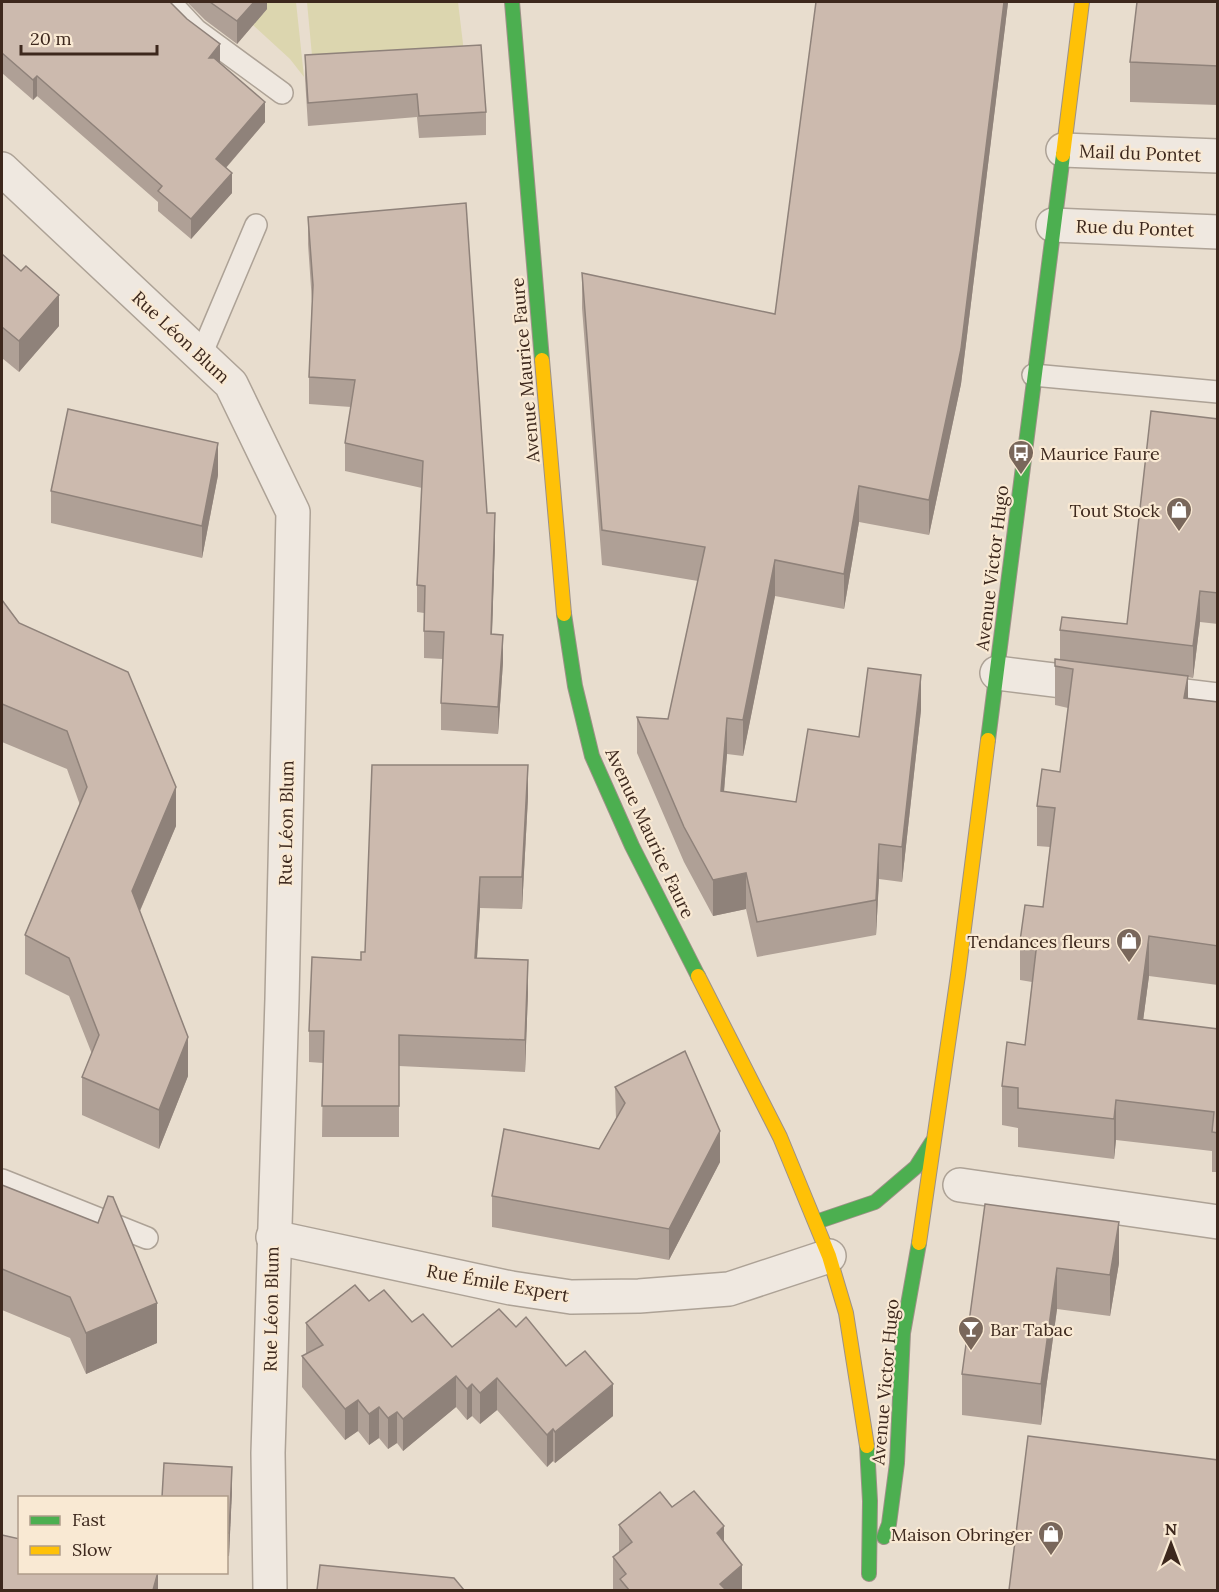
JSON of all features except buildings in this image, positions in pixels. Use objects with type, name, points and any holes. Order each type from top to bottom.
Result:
[{"type":"street","name":"Avenue Maurice Faure","points":[[512,2],[563,605],[575,686],[591,756],[632,846],[780,1137],[829,1256],[846,1313],[867,1444],[870,1501],[869,1574]]},
{"type":"street","name":"Avenue Victor Hugo","points":[[868,1590],[869,1574],[889,1524],[897,1463],[903,1333],[935,1138],[958,975],[1082,2]]},
{"type":"street","name":"Mail du Pontet","points":[[1063,150],[1218,156]]},
{"type":"street","name":"Rue Léon Blum","points":[[2,169],[231,384],[292,512],[282,999],[268,1453],[270,1590]]},
{"type":"street","name":"Rue du Pontet","points":[[1053,225],[1218,232]]},
{"type":"street","points":[[997,673],[1218,700]]},
{"type":"street","name":"Avenue Victor Hugo","points":[[816,1222],[875,1202],[890,1192],[916,1167],[935,1138]]},
{"type":"street","points":[[960,1185],[1218,1222]]},
{"type":"street","name":"Rue Émile Expert","points":[[273,1237],[511,1288],[571,1298],[639,1296],[729,1289],[829,1256]]},
{"type":"lane","points":[[170,2],[196,30],[282,93]]},
{"type":"lane","points":[[201,356],[256,225]]},
{"type":"lane","points":[[1033,375],[1218,392]]},
{"type":"lane","points":[[2,1180],[147,1238]]},
{"type":"shaded area","points":[[258,2],[296,2],[304,77],[290,59],[253,25],[266,10]]},
{"type":"shaded area","points":[[307,2],[458,2],[466,69],[314,77]]},
{"type":"traffic: fast","points":[[512,2],[542,360]]},
{"type":"traffic: fast","points":[[988,740],[1063,155]]},
{"type":"traffic: fast","points":[[564,614],[575,686],[592,756],[632,846],[698,976]]},
{"type":"traffic: fast","points":[[816,1222],[875,1202],[916,1167],[932,1142]]},
{"type":"traffic: fast","points":[[884,1537],[889,1524],[897,1463],[903,1333],[919,1243]]},
{"type":"traffic: fast","points":[[867,1446],[870,1501],[869,1574]]},
{"type":"traffic: slow","points":[[1063,155],[1082,2]]},
{"type":"traffic: slow","points":[[542,360],[564,614]]},
{"type":"traffic: slow","points":[[919,1243],[958,975],[988,740]]},
{"type":"traffic: slow","points":[[698,976],[780,1137],[829,1256],[846,1313],[867,1446]]},
{"type":"place","name":"Maurice Faure","points":[[1021,476]]},
{"type":"place","name":"Tout Stock","points":[[1179,533]]},
{"type":"place","name":"Tendances fleurs","points":[[1129,964]]},
{"type":"place","name":"Bar Tabac","points":[[971,1352]]},
{"type":"place","name":"Maison Obringer","points":[[1051,1557]]}]
